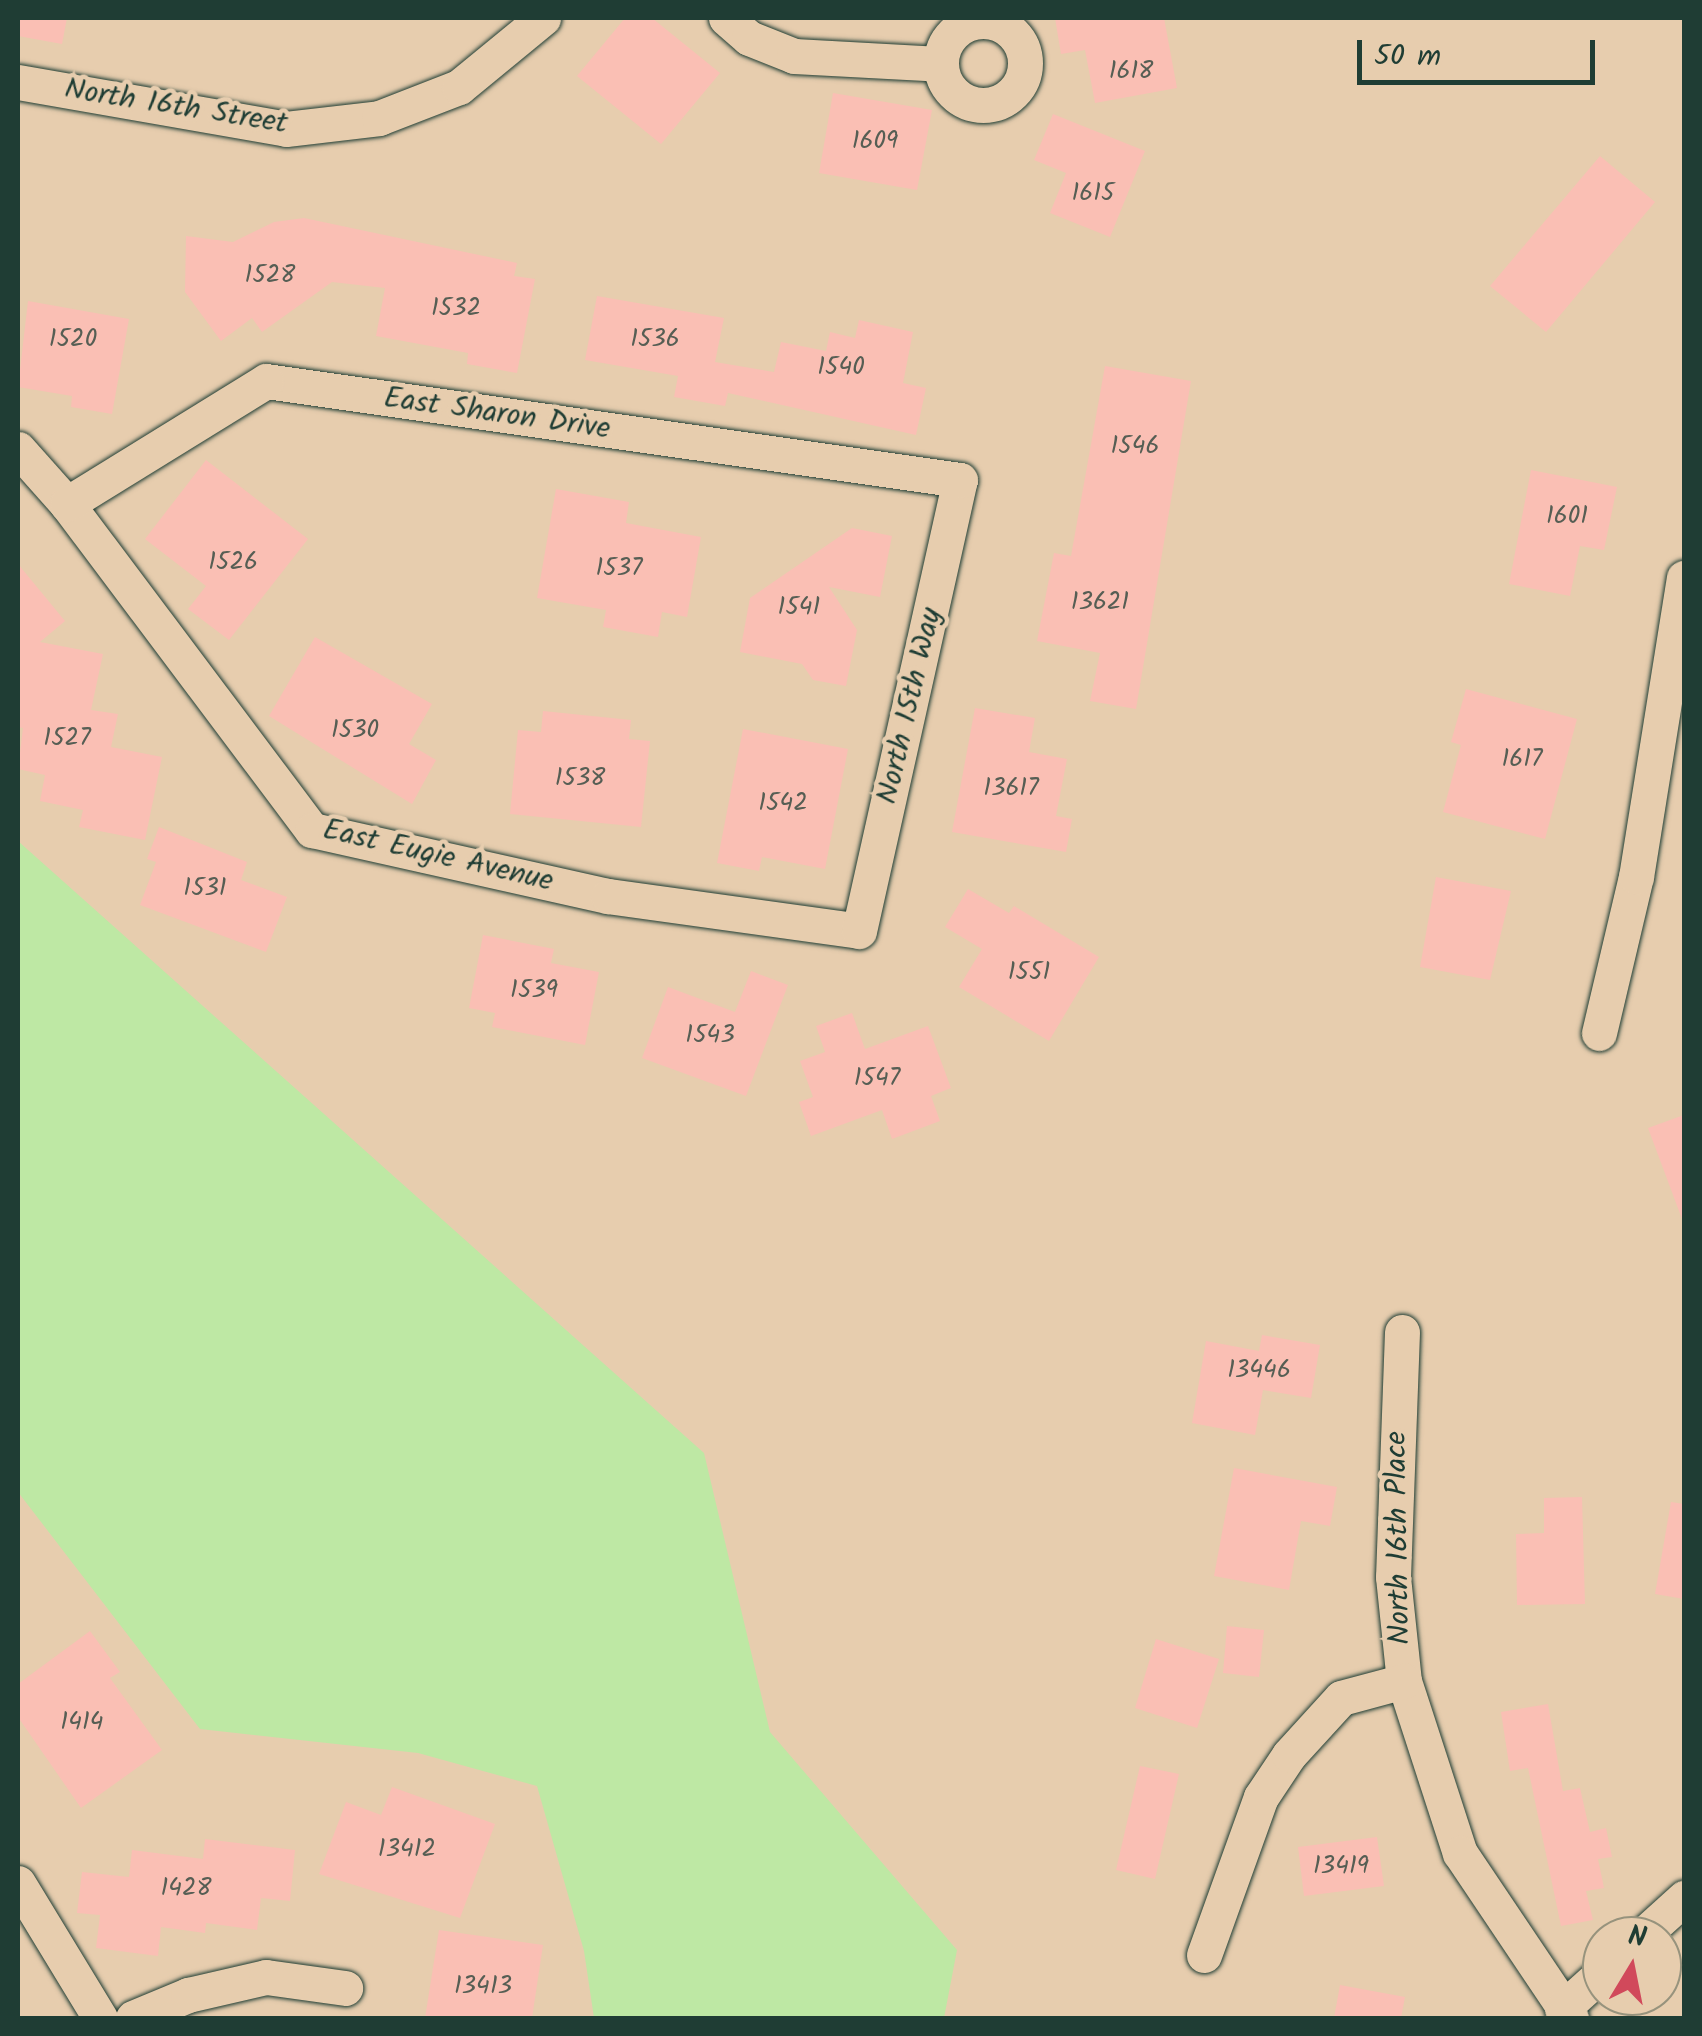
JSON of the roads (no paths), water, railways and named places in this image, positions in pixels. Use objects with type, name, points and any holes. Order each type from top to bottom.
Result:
[{"type":"street","name":"North 16th Street","points":[[18,82],[286,129],[379,118],[460,87],[544,18]]},
{"type":"street","points":[[726,18],[749,38],[794,56],[940,64]]},
{"type":"street","name":"East Sharon Drive","points":[[67,504],[266,382],[960,480]]},
{"type":"street","name":"East Eugie Avenue","points":[[18,449],[67,504],[312,830],[608,896],[859,931]]},
{"type":"street","name":"North 15th Way","points":[[859,931],[960,480]]},
{"type":"street","points":[[1599,1033],[1636,877],[1684,578]]},
{"type":"street","name":"North 16th Place","points":[[1204,1955],[1261,1797],[1289,1755],[1342,1698],[1404,1681],[1393,1577],[1402,1332]]},
{"type":"street","points":[[1404,1681],[1460,1853],[1567,2014]]},
{"type":"street","points":[[18,1884],[100,2018]]},
{"type":"street","points":[[1664,1916],[1684,1898]]},
{"type":"street","points":[[133,2018],[188,1995],[266,1977],[345,1988]]}]
